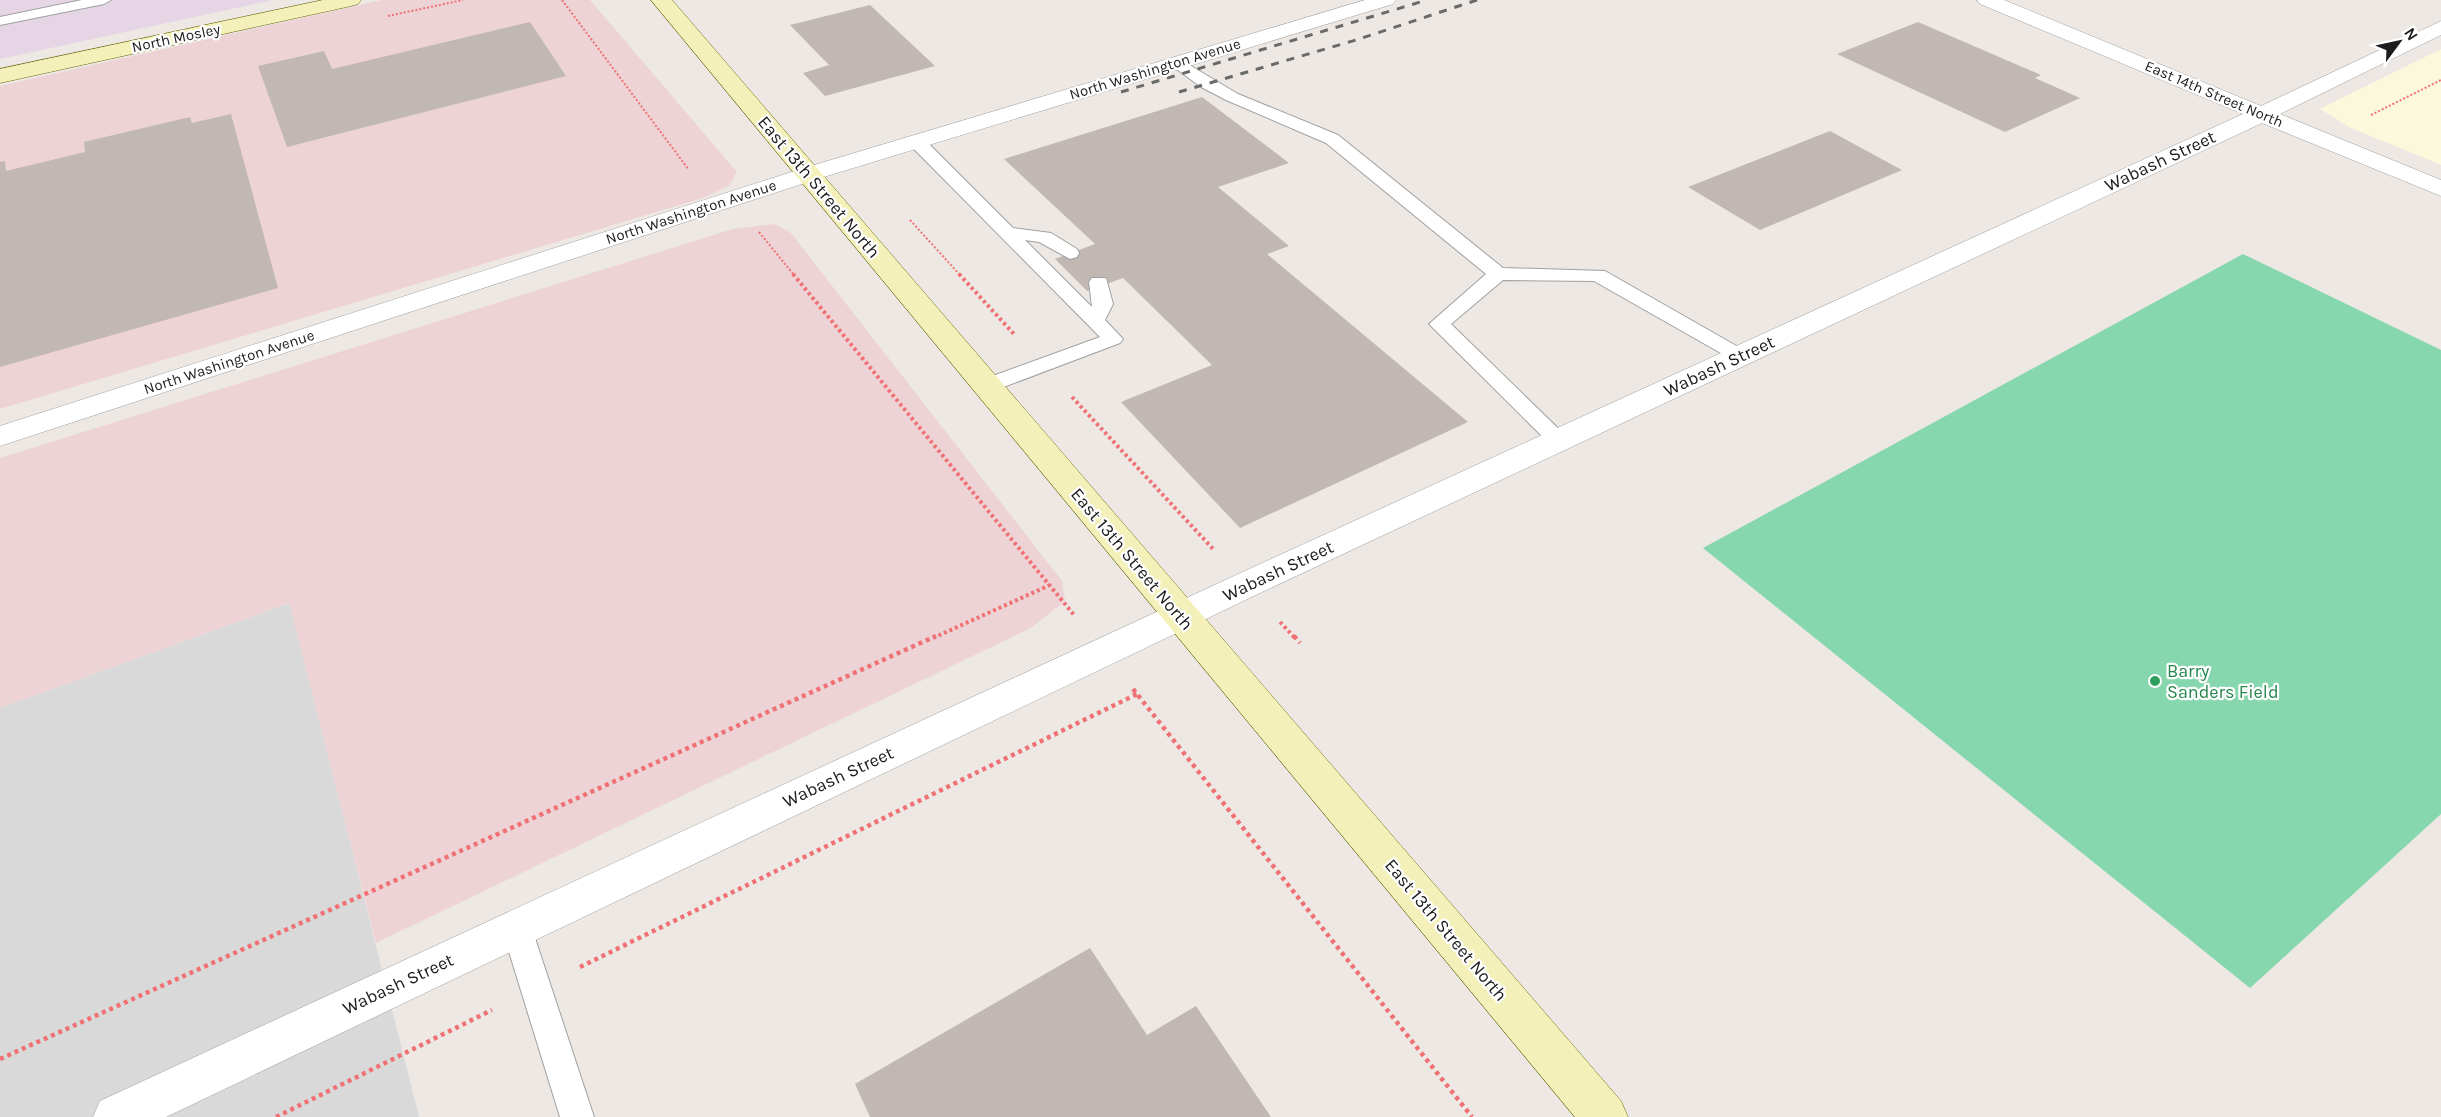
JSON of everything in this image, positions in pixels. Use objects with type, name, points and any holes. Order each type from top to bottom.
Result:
[{"type":"main road","name":"North Mosley","points":[[0,76],[351,0]]},
{"type":"main road","name":"East 13th Street North","points":[[661,0],[1605,1117]]},
{"type":"street","name":"North Washington Avenue","points":[[0,436],[809,174],[1386,0]]},
{"type":"street","name":"East 14th Street North","points":[[1987,0],[2441,189]]},
{"type":"street","name":"Wabash Street","points":[[116,1117],[1246,585],[2262,114],[2441,27]]},
{"type":"lane","points":[[0,21],[104,0]]},
{"type":"lane","points":[[1176,62],[1207,84],[1232,97],[1332,139],[1498,274],[1598,276],[1740,356]]},
{"type":"lane","points":[[916,141],[1113,339],[986,386]]},
{"type":"lane","points":[[1009,233],[1044,237],[1070,253]]},
{"type":"lane","points":[[1498,274],[1439,324],[1559,440]]},
{"type":"lane","points":[[1095,321],[1103,304],[1100,282]]},
{"type":"lane","points":[[517,929],[577,1117]]},
{"type":"path","points":[[562,0],[694,178],[720,183],[1104,652],[1472,1117]]},
{"type":"path","points":[[2362,119],[2441,80]]},
{"type":"path","points":[[910,220],[1300,643]]},
{"type":"path","points":[[0,1059],[1050,585]]},
{"type":"path","points":[[276,1117],[1137,694]]},
{"type":"shaded area","points":[[0,0],[273,0],[0,59]]},
{"type":"shaded area","points":[[382,0],[590,0],[737,172],[729,186],[703,198],[0,409],[0,86]]},
{"type":"shaded area","points":[[2441,49],[2441,165],[2349,127],[2320,109]]},
{"type":"shaded area","points":[[775,224],[791,233],[1062,581],[1065,601],[1031,628],[376,943],[289,603],[0,708],[0,458],[733,229]]},
{"type":"shaded area","points":[[290,603],[419,1117],[0,1117],[0,708]]},
{"type":"green space","name":"Barry Sanders Field","points":[[2243,254],[2441,350],[2441,814],[2250,988],[1703,548]]},
{"type":"building","points":[[870,5],[935,66],[825,96],[803,73],[829,65],[790,25]]},
{"type":"building","points":[[530,22],[566,76],[287,147],[258,66],[324,51],[332,69]]},
{"type":"building","points":[[1918,22],[2041,75],[2035,78],[2080,98],[2005,132],[1837,54]]},
{"type":"building","points":[[1202,97],[1289,163],[1218,187],[1289,246],[1267,254],[1468,422],[1240,528],[1121,402],[1212,365],[1123,278],[1087,291],[1055,259],[1095,244],[1004,159]]},
{"type":"building","points":[[231,114],[278,288],[0,367],[0,162],[5,161],[6,171],[85,152],[84,142],[190,117],[192,123]]},
{"type":"building","points":[[1830,131],[1902,170],[1760,230],[1688,187]]},
{"type":"building","points":[[1090,948],[1147,1035],[1196,1006],[1271,1117],[870,1117],[855,1084]]},
{"type":"railway","points":[[1121,92],[1427,0]]},
{"type":"railway","points":[[1179,92],[1356,40],[1477,0]]},
{"type":"place","name":"Barry Sanders Field","points":[[2155,681]]}]
